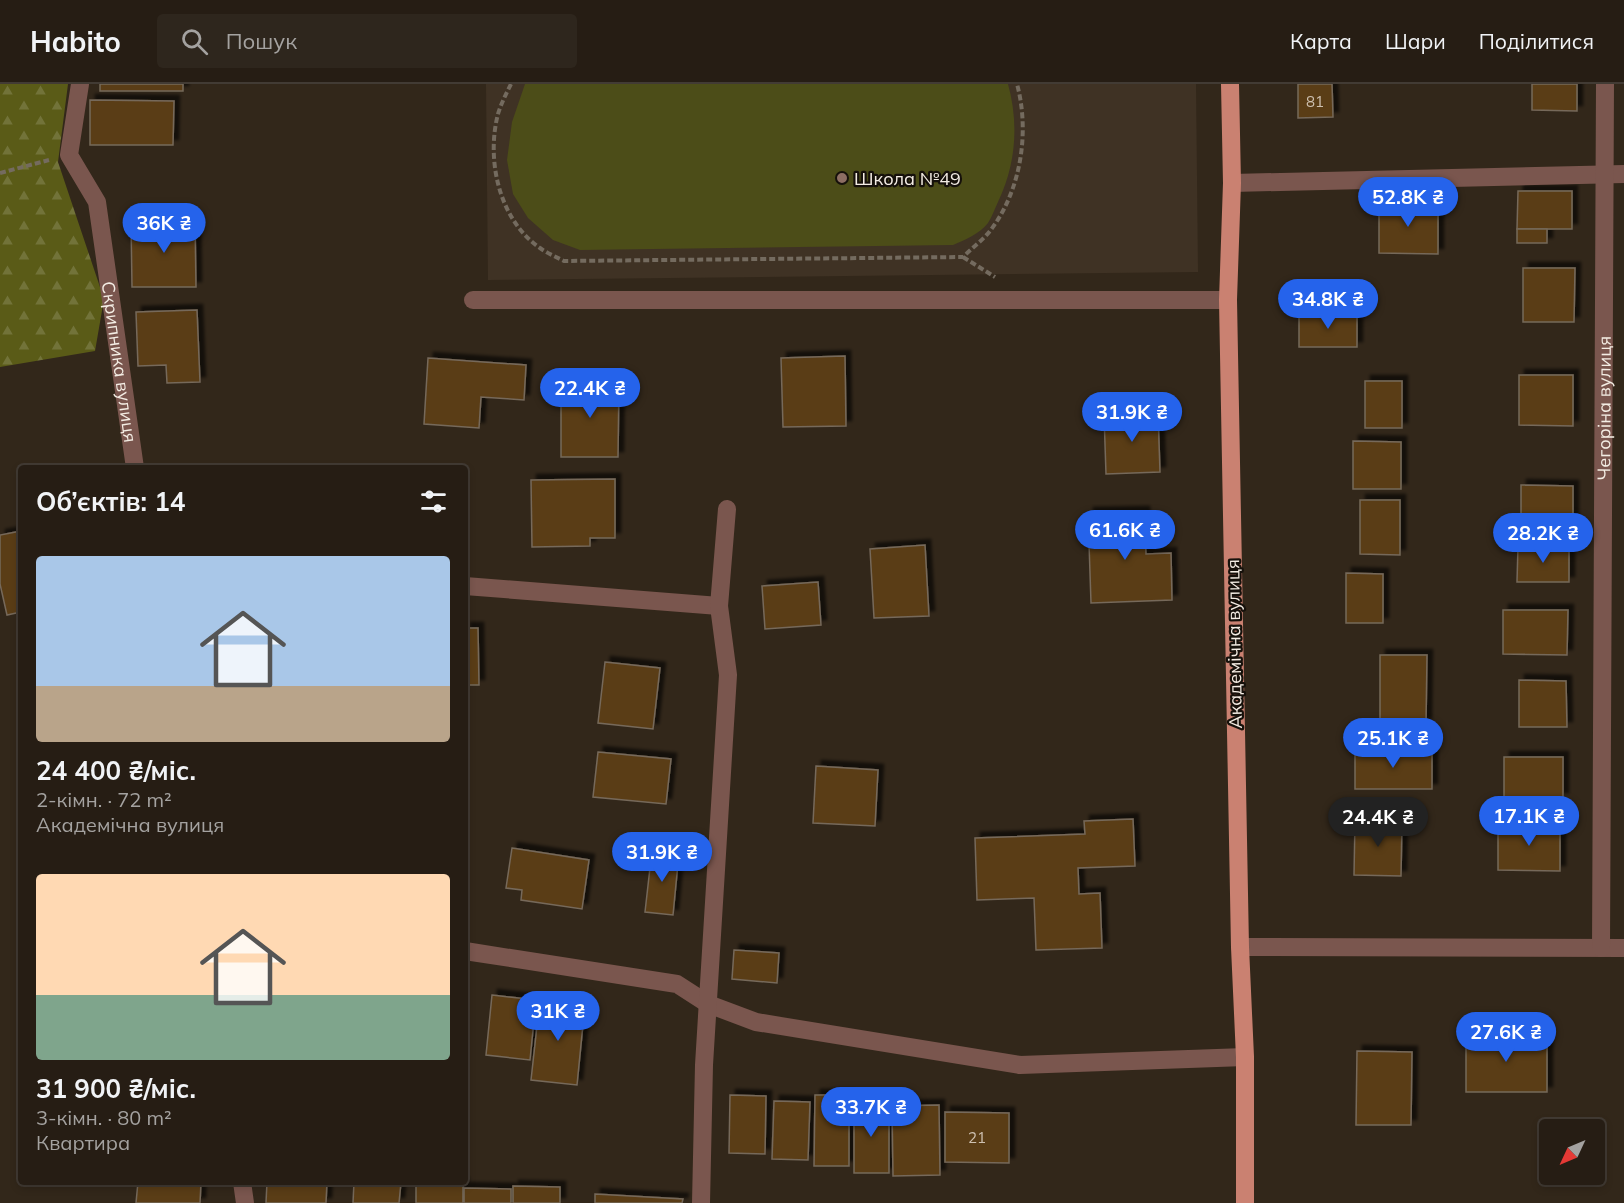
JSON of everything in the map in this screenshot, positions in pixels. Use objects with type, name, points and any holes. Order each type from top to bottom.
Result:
[{"type":"main road","name":"Академічна вулиця","points":[[1230,84],[1232,183],[1228,300],[1240,947],[1245,1057],[1245,1203]]},
{"type":"street","points":[[69,155],[80,84]]},
{"type":"street","name":"Чегоріна вулиця","points":[[1600,948],[1605,84]]},
{"type":"street","name":"Скрипника вулиця","points":[[69,155],[97,202],[135,465]]},
{"type":"street","points":[[1232,183],[1624,174]]},
{"type":"street","points":[[473,300],[1228,300]]},
{"type":"street","points":[[701,1203],[704,1065],[728,675],[719,606],[727,509]]},
{"type":"street","points":[[468,586],[719,606]]},
{"type":"street","points":[[1240,947],[1624,948]]},
{"type":"street","points":[[468,951],[677,984],[708,1004],[756,1022],[1020,1065],[1245,1057]]},
{"type":"street","points":[[242,1185],[245,1203]]},
{"type":"path","points":[[511,84],[498,114],[494,141],[497,180],[503,203],[521,230],[539,248],[564,261],[963,257],[990,231],[1013,187],[1021,159],[1023,117],[1017,84]]},
{"type":"path","points":[[0,173],[69,155]]},
{"type":"shaded area","name":"Школа №49","points":[[486,84],[1196,84],[1198,272],[488,280]]},
{"type":"shaded area","points":[[525,84],[1008,84],[1014,114],[1012,159],[1004,188],[988,223],[967,239],[953,245],[580,250],[553,240],[528,218],[513,194],[507,160],[512,122]]},
{"type":"green space","points":[[0,84],[68,84],[58,162],[104,299],[95,351],[0,367]]},
{"type":"building","points":[[100,84],[183,84],[183,91],[100,91]]},
{"type":"building","points":[[1298,84],[1332,84],[1333,117],[1298,118]]},
{"type":"building","points":[[1532,84],[1577,84],[1577,111],[1532,110]]},
{"type":"building","points":[[90,100],[174,101],[173,145],[90,145]]},
{"type":"building","points":[[1518,191],[1572,191],[1572,229],[1517,229]]},
{"type":"building","points":[[1379,201],[1438,202],[1438,254],[1379,253]]},
{"type":"building","points":[[195,221],[196,287],[132,287],[131,222]]},
{"type":"building","points":[[1517,229],[1547,229],[1547,243],[1517,243]]},
{"type":"building","points":[[1523,268],[1575,268],[1574,322],[1523,322]]},
{"type":"building","points":[[197,310],[200,382],[167,383],[166,365],[138,366],[136,312]]},
{"type":"building","points":[[1299,312],[1357,312],[1357,347],[1299,347]]},
{"type":"building","points":[[845,356],[846,426],[783,427],[781,358]]},
{"type":"building","points":[[428,358],[526,365],[524,400],[481,397],[479,428],[424,424]]},
{"type":"building","points":[[1519,375],[1573,375],[1573,426],[1519,425]]},
{"type":"building","points":[[561,381],[619,381],[618,457],[561,457]]},
{"type":"building","points":[[1365,381],[1402,381],[1402,428],[1365,428]]},
{"type":"building","points":[[1158,412],[1160,472],[1106,474],[1104,414]]},
{"type":"building","points":[[1353,441],[1401,442],[1401,489],[1353,489]]},
{"type":"building","points":[[615,479],[615,538],[590,538],[590,546],[532,547],[531,480]]},
{"type":"building","points":[[1521,485],[1573,486],[1573,522],[1521,522]]},
{"type":"building","points":[[1360,500],[1400,500],[1400,555],[1360,554]]},
{"type":"building","points":[[1144,512],[1146,554],[1171,553],[1172,600],[1091,603],[1088,513]]},
{"type":"building","points":[[18,532],[18,613],[7,615],[0,584],[0,535]]},
{"type":"building","points":[[925,545],[929,616],[874,618],[870,549]]},
{"type":"building","points":[[1518,546],[1569,546],[1569,582],[1517,582]]},
{"type":"building","points":[[1346,573],[1383,574],[1383,623],[1346,623]]},
{"type":"building","points":[[818,582],[821,625],[765,629],[762,586]]},
{"type":"building","points":[[1503,610],[1568,610],[1567,655],[1503,654]]},
{"type":"building","points":[[468,628],[478,628],[479,685],[468,685]]},
{"type":"building","points":[[1380,655],[1427,655],[1426,724],[1380,723]]},
{"type":"building","points":[[605,662],[660,668],[653,729],[598,723]]},
{"type":"building","points":[[1519,680],[1566,681],[1567,727],[1519,727]]},
{"type":"building","points":[[1355,750],[1432,750],[1432,789],[1355,789]]},
{"type":"building","points":[[598,752],[671,759],[666,804],[593,797]]},
{"type":"building","points":[[1504,757],[1563,757],[1563,798],[1504,798]]},
{"type":"building","points":[[816,766],[878,770],[875,826],[813,823]]},
{"type":"building","points":[[1133,819],[1135,866],[1078,868],[1079,894],[1100,893],[1102,948],[1036,950],[1034,898],[977,900],[975,838],[1085,834],[1084,821]]},
{"type":"building","points":[[1355,821],[1402,821],[1401,876],[1354,875]]},
{"type":"building","points":[[1498,824],[1560,825],[1560,871],[1498,870]]},
{"type":"building","points":[[512,848],[589,860],[582,909],[521,900],[522,890],[506,888]]},
{"type":"building","points":[[652,850],[679,853],[673,915],[645,912]]},
{"type":"building","points":[[734,950],[779,953],[777,983],[732,979]]},
{"type":"building","points":[[492,995],[536,1000],[530,1060],[486,1055]]},
{"type":"building","points":[[540,999],[585,1004],[577,1085],[531,1080]]},
{"type":"building","points":[[1466,1033],[1547,1034],[1547,1092],[1466,1092]]},
{"type":"building","points":[[1357,1051],[1412,1052],[1411,1125],[1356,1125]]},
{"type":"building","points":[[730,1095],[766,1096],[765,1154],[729,1153]]},
{"type":"building","points":[[815,1095],[849,1095],[849,1166],[814,1166]]},
{"type":"building","points":[[774,1101],[810,1102],[808,1160],[772,1159]]},
{"type":"building","points":[[854,1102],[889,1103],[889,1173],[854,1173]]},
{"type":"building","points":[[939,1105],[940,1175],[893,1176],[892,1106]]},
{"type":"building","points":[[945,1112],[1009,1113],[1009,1163],[945,1162]]},
{"type":"building","points":[[138,1185],[201,1185],[200,1203],[136,1203]]},
{"type":"building","points":[[267,1185],[327,1185],[326,1203],[266,1203]]},
{"type":"building","points":[[354,1185],[401,1185],[399,1203],[353,1203]]},
{"type":"building","points":[[416,1185],[463,1185],[463,1203],[416,1203]]},
{"type":"building","points":[[513,1186],[560,1187],[560,1203],[513,1203]]},
{"type":"building","points":[[464,1188],[511,1189],[511,1203],[464,1203]]},
{"type":"building","points":[[595,1194],[683,1199],[682,1203],[595,1203]]},
{"type":"place","name":"Школа №49","points":[[842,178]]}]
